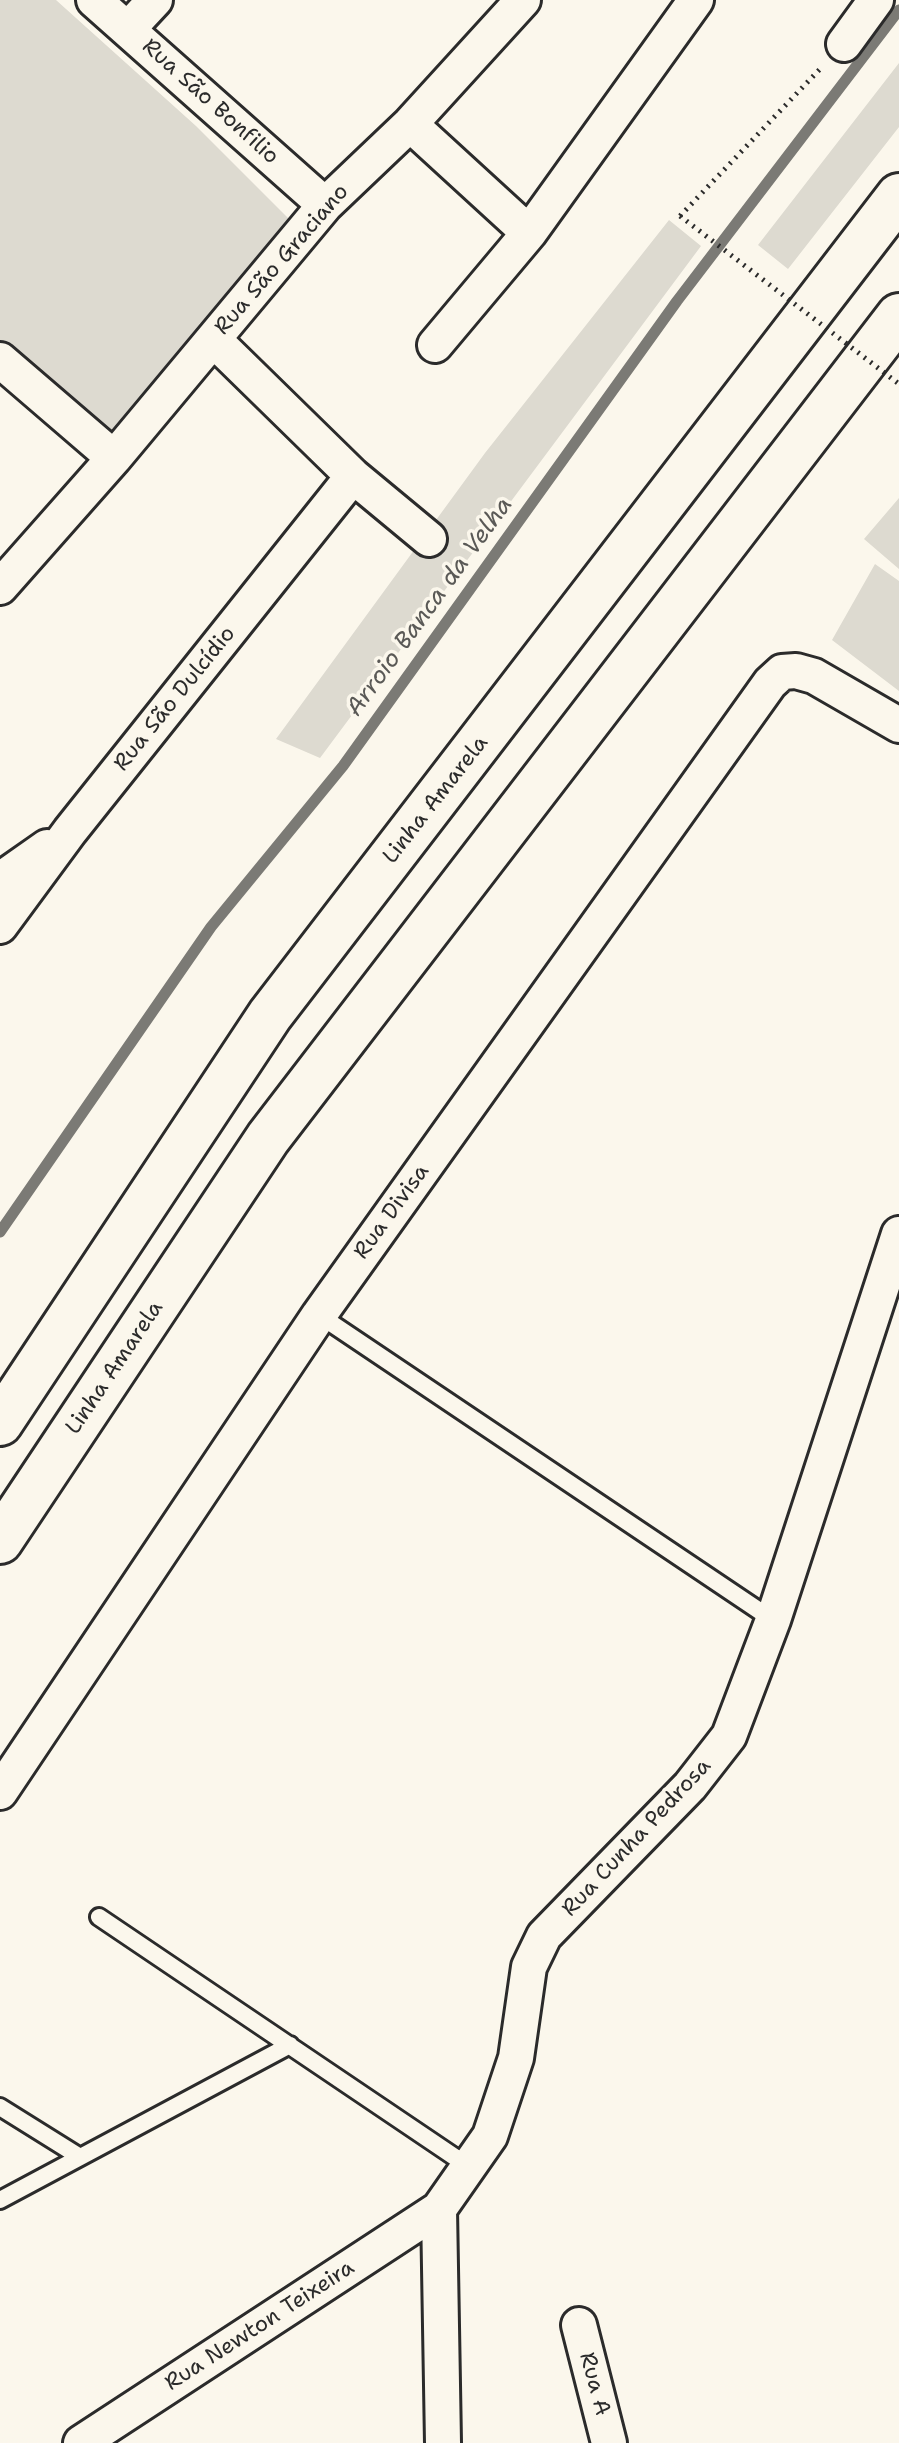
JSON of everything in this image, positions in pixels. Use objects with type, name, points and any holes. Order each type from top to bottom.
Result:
[{"type":"highway","name":"Linha Amarela","points":[[0,1423],[270,1015],[899,196]]},
{"type":"highway","name":"Linha Amarela","points":[[0,1541],[268,1138],[899,316]]},
{"type":"street","name":"Rua São Bonfilio","points":[[94,0],[325,205]]},
{"type":"street","points":[[128,29],[155,0]]},
{"type":"street","name":"Rua São Graciano","points":[[0,587],[114,458],[325,205],[410,124],[523,0]]},
{"type":"street","points":[[435,345],[529,233],[696,0]]},
{"type":"street","points":[[844,44],[876,0]]},
{"type":"street","points":[[410,124],[529,233]]},
{"type":"street","points":[[214,340],[353,476],[429,539]]},
{"type":"street","points":[[0,360],[114,458]]},
{"type":"street","name":"Rua São Dulcídio","points":[[0,926],[70,831],[353,476]]},
{"type":"street","name":"Rua Divisa","points":[[0,1792],[319,1315],[770,683],[782,672],[796,671],[814,676],[899,725]]},
{"type":"street","points":[[0,880],[70,831]]},
{"type":"street","name":"Rua Cunha Pedrosa","points":[[439,2209],[490,2136],[516,2058],[529,1967],[544,1936],[690,1786],[729,1736],[773,1620],[899,1234]]},
{"type":"street","points":[[439,2209],[443,2443]]},
{"type":"street","name":"Rua Newton Teixeira","points":[[81,2443],[439,2209]]},
{"type":"street","name":"Rua A","points":[[579,2325],[609,2443]]},
{"type":"lane","points":[[319,1315],[773,1620]]},
{"type":"lane","points":[[99,1917],[468,2166]]},
{"type":"lane","points":[[0,2200],[290,2045]]},
{"type":"lane","points":[[0,2107],[80,2157]]},
{"type":"path","points":[[844,44],[680,216],[899,384]]},
{"type":"shaded area","points":[[0,0],[56,0],[196,126],[300,230],[114,458],[0,353]]},
{"type":"shaded area","points":[[899,63],[899,127],[788,269],[758,245]]},
{"type":"shaded area","points":[[669,220],[701,246],[320,758],[276,739],[485,453]]},
{"type":"shaded area","points":[[899,498],[899,569],[864,539]]},
{"type":"shaded area","points":[[875,564],[899,581],[899,691],[832,640]]},
{"type":"waterway","name":"Arroio Banca da Velha","points":[[0,1232],[211,927],[343,766],[677,301],[899,10]]}]
